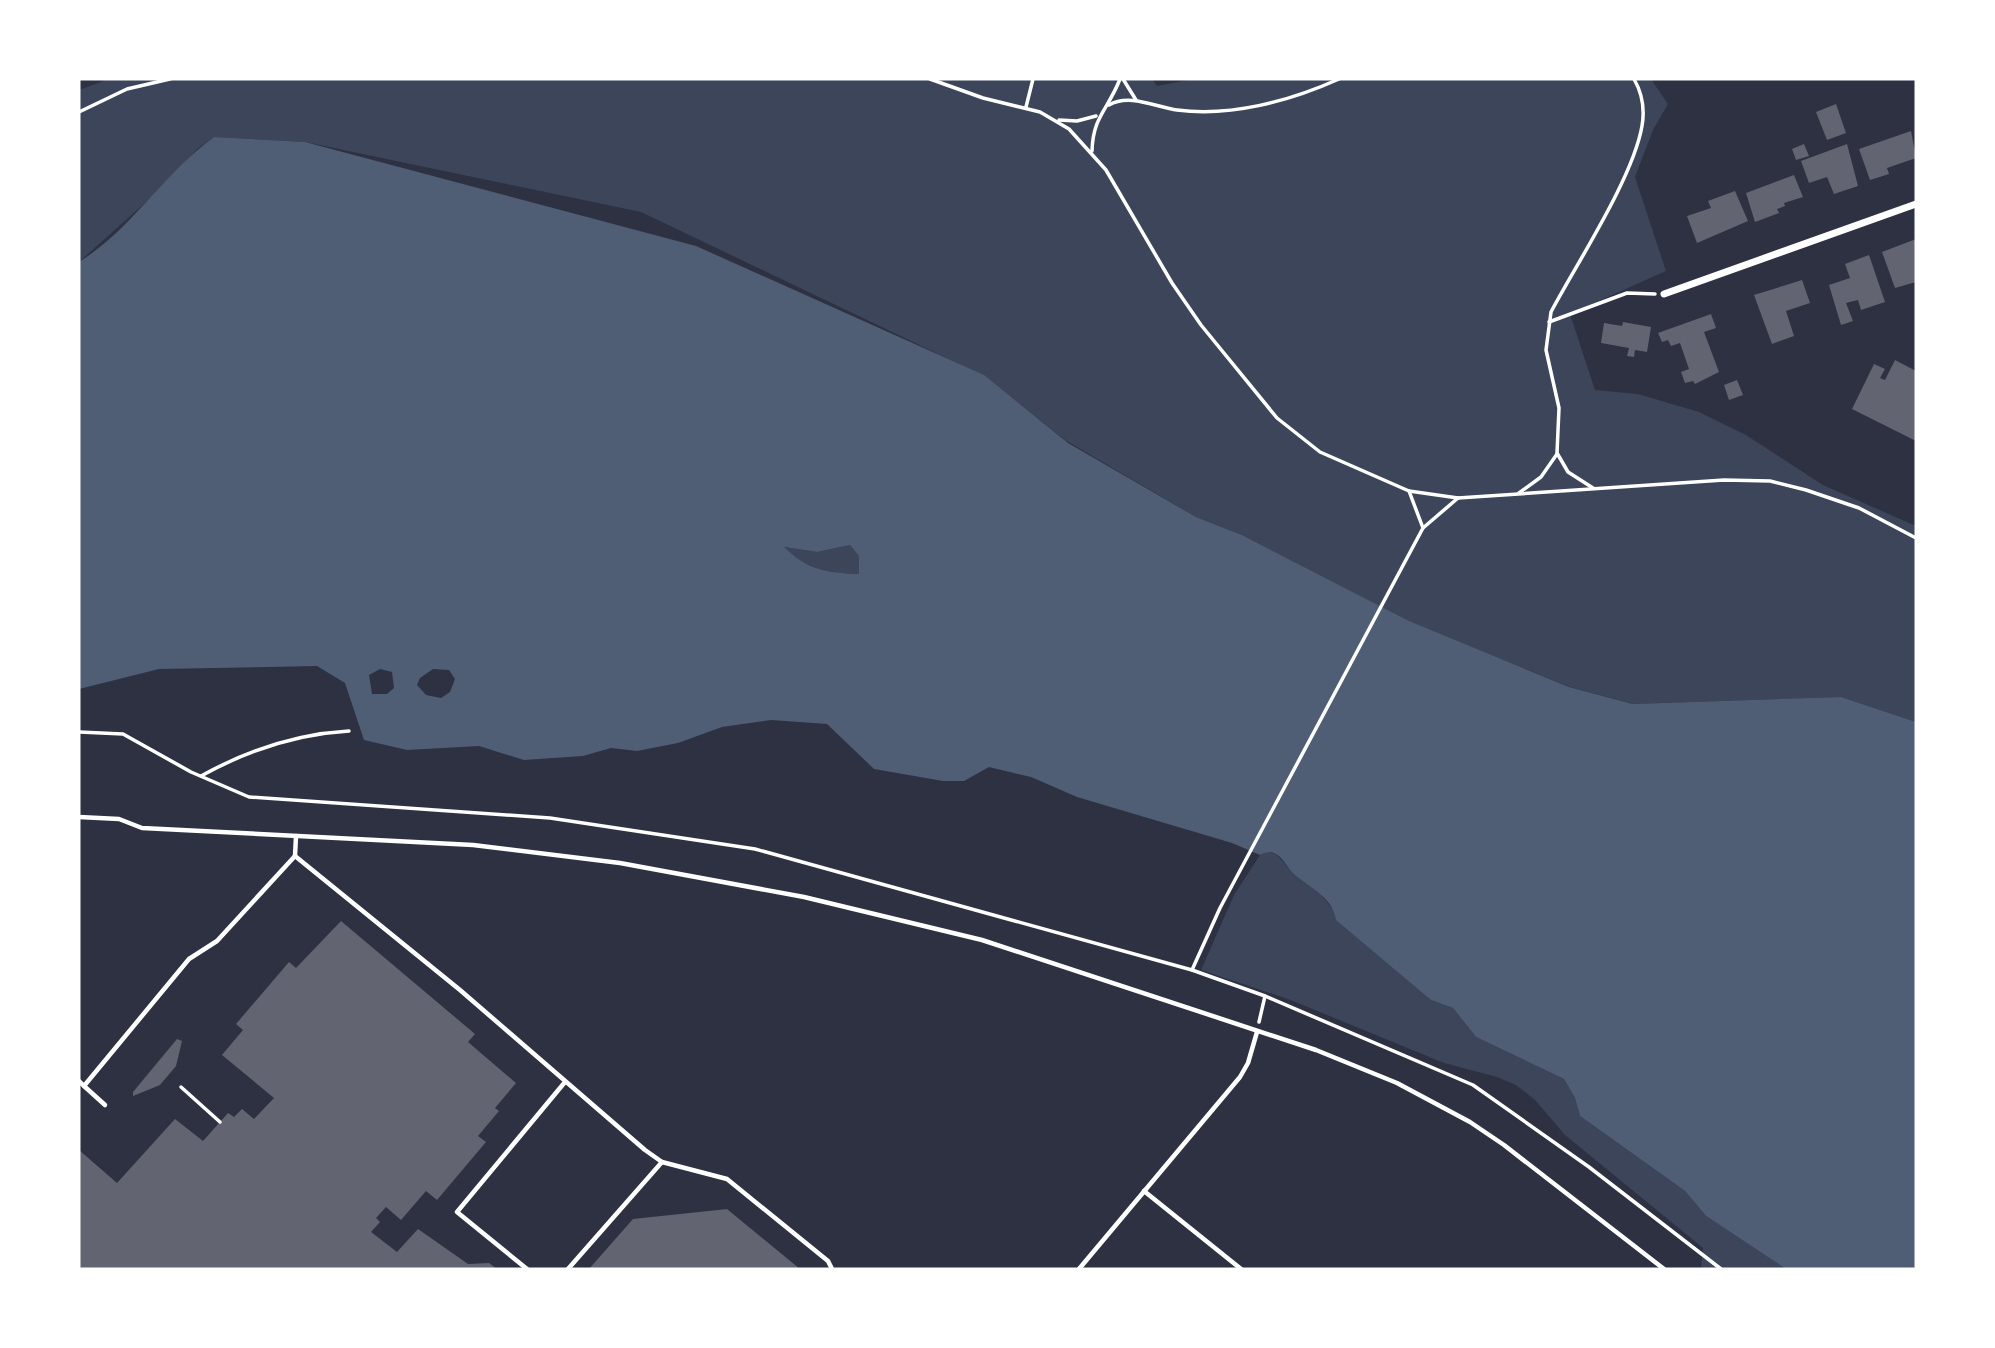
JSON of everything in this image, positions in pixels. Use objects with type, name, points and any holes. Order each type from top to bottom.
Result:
[{"type":"street","points":[[1664,294],[1916,204]]},
{"type":"lane","points":[[79,817],[119,818],[142,828],[473,845],[712,878],[951,931],[1356,1064],[1461,1116],[1539,1170],[1664,1269]]},
{"type":"lane","points":[[84,1086],[189,959],[217,941],[295,856],[296,836]]},
{"type":"lane","points":[[295,856],[460,990],[565,1082],[662,1161],[727,1179],[828,1261],[832,1269]]},
{"type":"lane","points":[[1079,1269],[1244,1071],[1257,1032]]},
{"type":"lane","points":[[79,1081],[105,1105]]},
{"type":"lane","points":[[527,1269],[457,1212],[565,1082]]},
{"type":"lane","points":[[568,1269],[662,1161]]},
{"type":"lane","points":[[1144,1191],[1241,1269]]},
{"type":"path","points":[[79,112],[127,89],[170,79]]},
{"type":"path","points":[[930,79],[983,98],[1026,107],[1055,119],[1077,121],[1098,116],[1117,102],[1138,102],[1197,112],[1225,110],[1293,96],[1339,79]]},
{"type":"path","points":[[1026,107],[1033,79]]},
{"type":"path","points":[[1109,106],[1122,79],[1138,102]]},
{"type":"path","points":[[1517,494],[1541,477],[1557,453],[1559,408],[1548,360],[1548,323],[1635,150],[1643,112],[1640,91],[1634,79]]},
{"type":"path","points":[[1092,151],[1098,116]]},
{"type":"path","points":[[1055,119],[1092,151],[1201,326],[1277,418],[1320,452],[1409,491],[1458,498],[1724,480],[1770,481],[1859,508],[1916,538]]},
{"type":"path","points":[[1548,323],[1627,293],[1664,294]]},
{"type":"path","points":[[1557,453],[1568,471],[1595,489]]},
{"type":"path","points":[[1409,491],[1423,528]]},
{"type":"path","points":[[1192,970],[1220,908],[1423,528],[1458,498]]},
{"type":"path","points":[[201,776],[271,744],[307,734],[349,731]]},
{"type":"path","points":[[79,732],[124,734],[201,776],[249,797],[550,818],[755,849],[1192,970],[1265,996],[1473,1085],[1632,1199],[1721,1269]]},
{"type":"path","points":[[1257,1032],[1265,996]]},
{"type":"path","points":[[181,1087],[220,1122]]},
{"type":"shaded area","points":[[109,79],[1152,79],[1157,86],[1193,79],[1651,79],[1668,104],[1653,130],[1635,177],[1666,271],[1570,314],[1595,390],[1638,394],[1699,412],[1746,435],[1823,485],[1916,526],[1916,722],[1841,697],[1634,704],[1570,687],[1410,622],[1242,535],[1196,517],[1065,440],[984,376],[641,212],[305,142],[214,137],[197,149],[165,185],[79,262],[79,90]]},
{"type":"shaded area","points":[[214,137],[305,142],[696,246],[984,375],[1068,443],[1196,517],[1242,535],[1409,621],[1569,687],[1633,704],[1841,697],[1916,722],[1916,1269],[1786,1269],[1706,1216],[1685,1191],[1580,1116],[1575,1098],[1564,1079],[1476,1037],[1453,1008],[1431,1000],[1336,920],[1326,900],[1295,875],[1274,853],[1260,855],[1232,843],[1077,797],[1031,777],[989,767],[964,781],[943,781],[874,769],[827,724],[771,720],[722,727],[678,743],[637,751],[611,748],[583,756],[524,760],[479,746],[407,750],[364,740],[345,683],[317,666],[159,669],[79,689],[79,262],[98,249],[132,218],[196,151]],"holes":[[[850,545],[859,556],[859,574],[819,569],[801,561],[784,547],[817,552]],[[380,669],[392,672],[394,688],[387,694],[372,694],[369,675]],[[433,669],[449,670],[455,679],[450,692],[441,698],[426,695],[417,685],[420,678]]]},
{"type":"shaded area","points":[[850,545],[859,556],[859,574],[809,565],[783,547],[817,552]]},
{"type":"shaded area","points":[[1267,852],[1276,854],[1293,873],[1319,892],[1335,912],[1431,1000],[1453,1008],[1476,1037],[1564,1079],[1575,1098],[1580,1116],[1685,1191],[1706,1216],[1786,1269],[1701,1269],[1703,1248],[1565,1135],[1535,1100],[1516,1085],[1444,1063],[1288,999],[1201,970],[1234,895],[1260,855]]},
{"type":"building","points":[[1836,104],[1846,133],[1827,140],[1816,112]]},
{"type":"building","points":[[1911,131],[1916,158],[1887,168],[1889,174],[1870,180],[1859,149]]},
{"type":"building","points":[[1804,144],[1809,156],[1796,160],[1792,149]]},
{"type":"building","points":[[1847,144],[1858,186],[1834,194],[1827,177],[1809,183],[1801,161]]},
{"type":"building","points":[[1794,175],[1803,197],[1784,203],[1785,206],[1777,209],[1779,213],[1755,222],[1746,193]]},
{"type":"building","points":[[1735,191],[1748,221],[1697,243],[1687,216],[1711,208],[1708,201]]},
{"type":"building","points":[[1916,239],[1916,282],[1895,288],[1882,252]]},
{"type":"building","points":[[1869,255],[1885,302],[1861,310],[1858,300],[1846,303],[1853,321],[1841,325],[1829,285],[1850,278],[1845,264]]},
{"type":"building","points":[[1802,280],[1810,303],[1786,311],[1794,336],[1772,344],[1754,295]]},
{"type":"building","points":[[1711,314],[1716,328],[1704,332],[1719,372],[1695,384],[1693,381],[1685,383],[1681,372],[1689,369],[1680,343],[1671,346],[1668,340],[1662,342],[1658,333]]},
{"type":"building","points":[[1623,322],[1651,327],[1647,352],[1635,350],[1634,357],[1627,356],[1629,348],[1601,343],[1604,323],[1622,326]]},
{"type":"building","points":[[1895,360],[1916,371],[1916,441],[1852,409],[1874,364],[1885,369],[1880,378],[1885,380]]},
{"type":"building","points":[[1737,380],[1743,395],[1729,400],[1724,385]]},
{"type":"building","points":[[341,921],[475,1034],[468,1042],[516,1083],[495,1108],[499,1111],[478,1136],[486,1142],[437,1200],[426,1191],[401,1220],[386,1207],[376,1218],[380,1222],[371,1232],[397,1252],[418,1229],[468,1264],[489,1263],[497,1269],[79,1269],[79,1150],[117,1183],[175,1119],[203,1141],[228,1113],[234,1117],[242,1109],[254,1119],[274,1098],[222,1055],[243,1030],[236,1024],[289,962],[296,968]]},
{"type":"building","points":[[177,1039],[182,1041],[176,1066],[160,1085],[133,1096],[133,1092]]},
{"type":"building","points":[[727,1209],[800,1269],[589,1269],[633,1219]]}]
